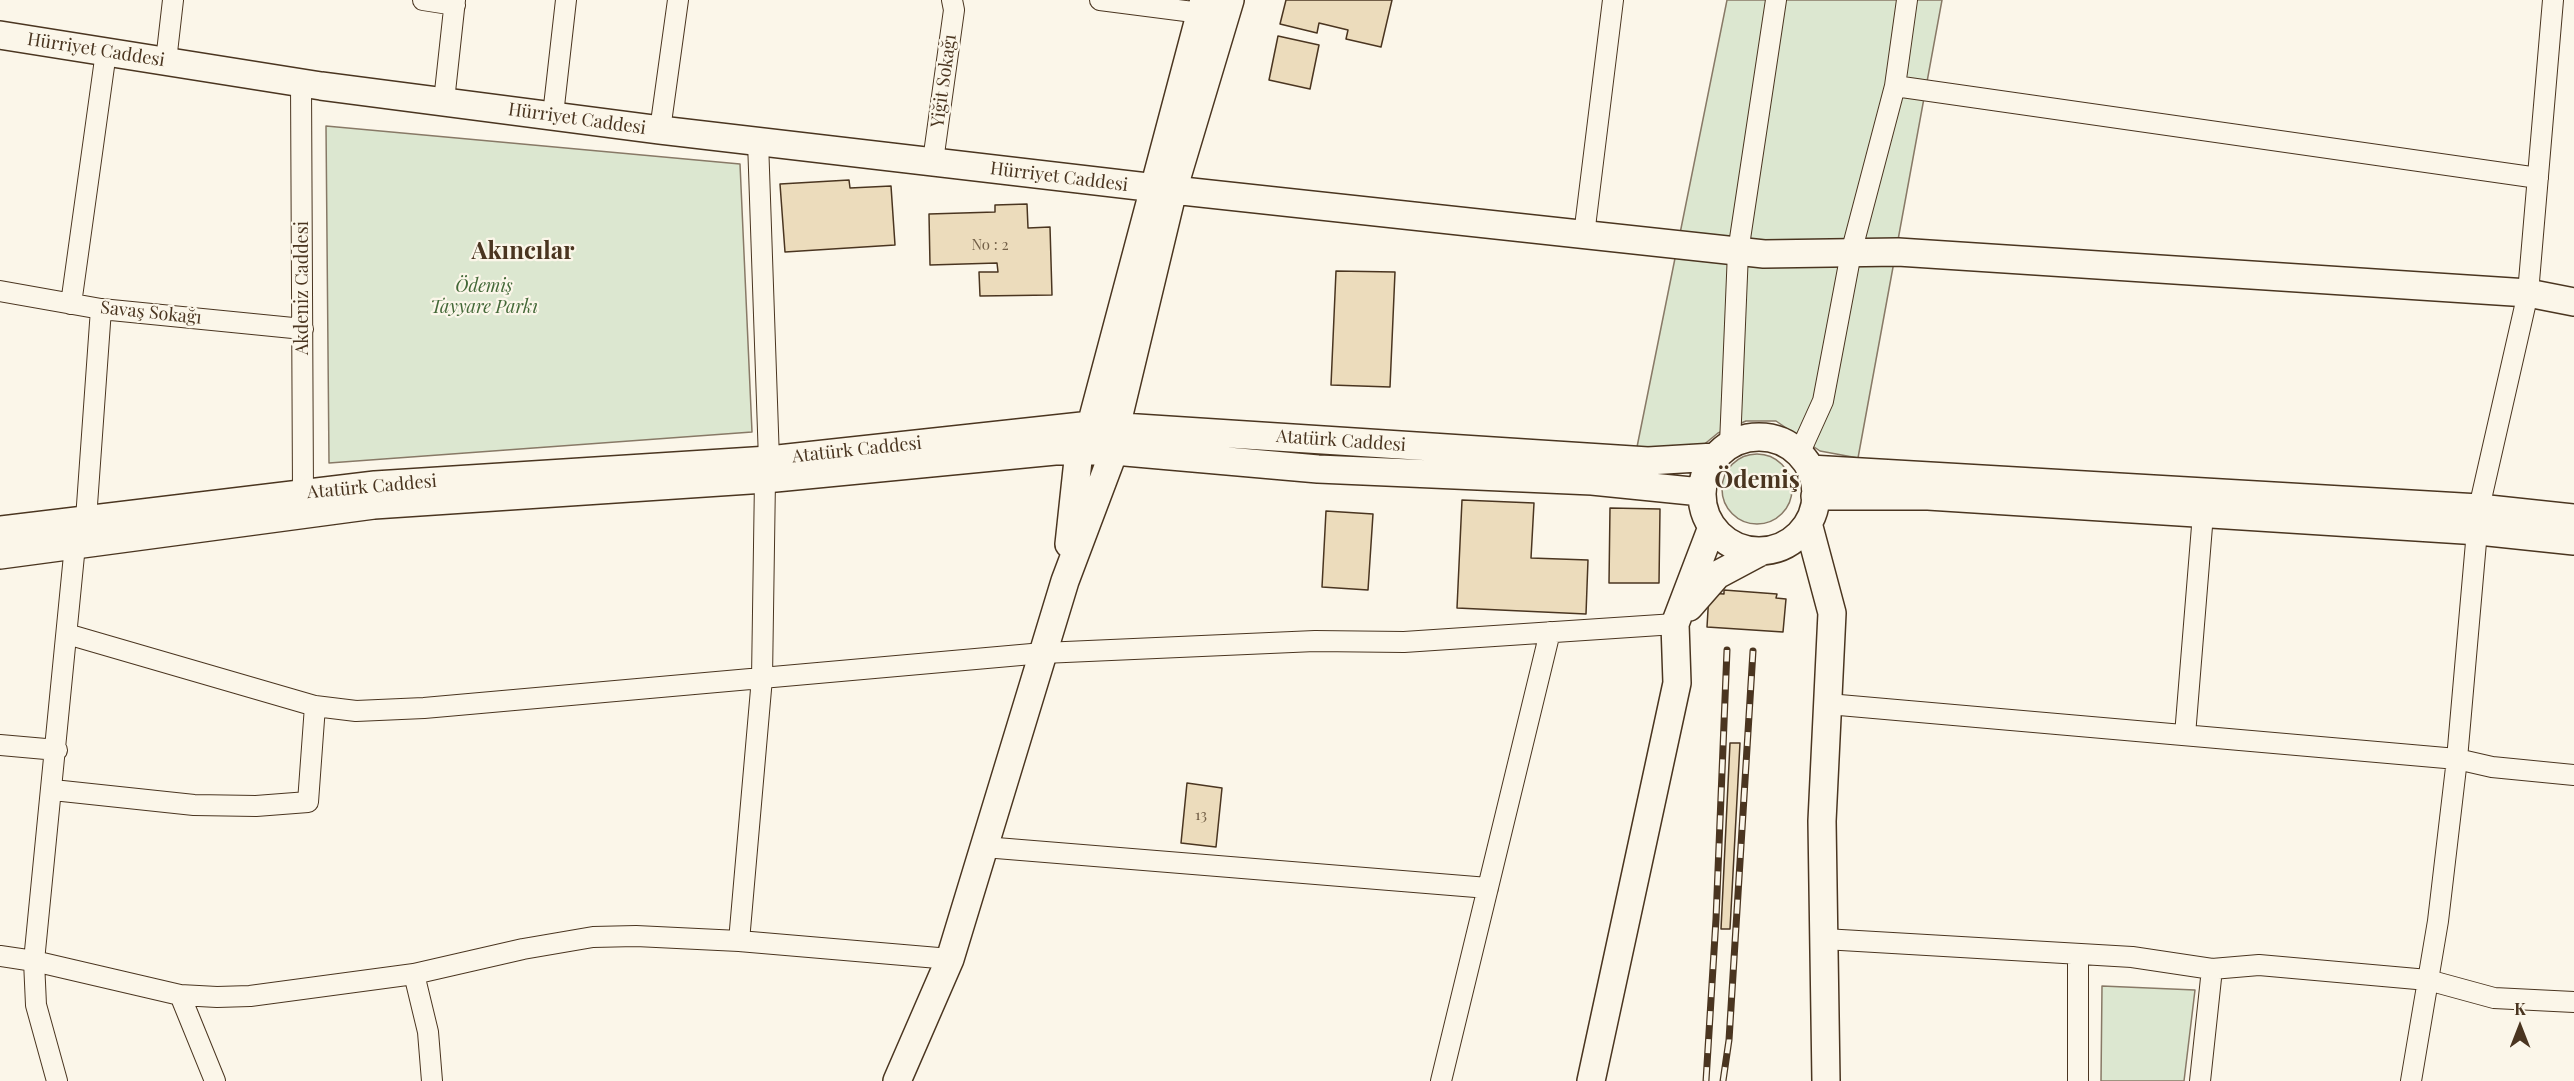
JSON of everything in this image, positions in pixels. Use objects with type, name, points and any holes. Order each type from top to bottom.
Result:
[{"type":"street","points":[[166,62],[173,0]]},
{"type":"street","points":[[423,0],[455,2],[444,101]]},
{"type":"street","points":[[553,115],[566,0]]},
{"type":"street","points":[[660,130],[678,0]]},
{"type":"street","name":"Yiğit Sokağı","points":[[933,161],[954,10],[952,0]]},
{"type":"street","points":[[897,1081],[950,960],[1107,434],[1164,189],[1203,6],[1100,0]]},
{"type":"street","points":[[1164,189],[1230,0]]},
{"type":"street","points":[[1584,235],[1613,0]]},
{"type":"street","points":[[1722,451],[1738,252],[1776,0]]},
{"type":"street","points":[[1805,462],[1823,401],[1851,253],[1895,86],[1907,0]]},
{"type":"street","points":[[2411,1081],[2438,921],[2457,759],[2479,520],[2528,293],[2553,0]]},
{"type":"street","name":"Hürriyet Caddesi","points":[[0,35],[301,83],[660,130],[1164,189],[1738,252],[1764,254],[1898,252],[2528,293],[2574,302]]},
{"type":"street","points":[[71,304],[106,52]]},
{"type":"street","name":"Akdeniz Caddesi","points":[[301,83],[303,494]]},
{"type":"street","points":[[1895,86],[2538,178]]},
{"type":"street","points":[[739,941],[762,678],[767,469],[758,141]]},
{"type":"street","name":"Savaş Sokağı","points":[[0,291],[101,309],[303,329]]},
{"type":"street","points":[[57,1081],[36,1005],[34,961],[57,750],[75,545],[86,519],[101,309]]},
{"type":"street","name":"Atatürk Caddesi","points":[[0,555],[374,505],[767,469],[1107,434],[1648,460],[1722,451]]},
{"type":"street","name":"Atatürk Caddesi","points":[[0,530],[375,485],[767,469],[1079,452],[1107,434],[1318,469],[1602,481],[1701,492]]},
{"type":"street","points":[[67,634],[315,706],[356,711],[424,708],[1043,654],[1315,641],[1404,642],[1675,624],[1717,575],[1762,551],[1780,547],[1796,537],[1808,523],[1815,496],[1805,462],[1785,443],[1767,437],[1748,438],[1722,451],[1705,473],[1701,492],[1704,511],[1712,527],[1726,541],[1743,549],[1762,551]]},
{"type":"street","points":[[1065,581],[1079,452]]},
{"type":"street","points":[[1805,462],[2479,520],[2574,541]]},
{"type":"street","points":[[1815,496],[1928,496],[2203,514],[2479,520],[2574,518]]},
{"type":"street","points":[[2185,735],[2203,514]]},
{"type":"street","points":[[1808,523],[1832,613],[1822,821],[1826,1081]]},
{"type":"street","points":[[1591,1081],[1677,682],[1675,624],[1712,527]]},
{"type":"street","points":[[1441,1081],[1550,632]]},
{"type":"street","points":[[1828,704],[2457,759],[2492,767],[2574,775]]},
{"type":"street","points":[[53,790],[194,806],[256,806],[308,802],[315,706]]},
{"type":"street","points":[[0,745],[57,750]]},
{"type":"street","points":[[984,847],[1488,888]]},
{"type":"street","points":[[0,956],[34,961],[180,995],[250,996],[414,974],[523,949],[593,938],[636,936],[739,941],[950,960]]},
{"type":"street","points":[[1824,939],[2132,957],[2212,969],[2259,965],[2428,980],[2494,998],[2574,1002]]},
{"type":"street","points":[[2078,954],[2078,1081]]},
{"type":"street","points":[[2200,1081],[2212,969]]},
{"type":"street","points":[[414,974],[428,1032],[432,1081]]},
{"type":"street","points":[[180,995],[215,1081]]},
{"type":"green space","points":[[1727,0],[1942,0],[1858,458],[1820,451],[1776,421],[1746,421],[1718,433],[1696,451],[1637,447]]},
{"type":"green space","name":"Ödemiş Tayyare Parkı","points":[[326,126],[740,164],[752,432],[329,463]]},
{"type":"green space","points":[[1757,454],[1770,457],[1782,464],[1789,476],[1792,489],[1789,502],[1782,514],[1770,521],[1757,524],[1744,521],[1732,514],[1725,502],[1722,489],[1725,476],[1732,464],[1744,457]]},
{"type":"green space","points":[[2102,986],[2195,990],[2184,1081],[2101,1081]]},
{"type":"building","points":[[1286,0],[1392,0],[1381,47],[1346,39],[1348,30],[1319,23],[1317,33],[1280,24]]},
{"type":"building","points":[[1278,36],[1319,45],[1310,89],[1269,80]]},
{"type":"building","points":[[849,180],[850,188],[891,186],[895,245],[785,252],[780,184]]},
{"type":"building","points":[[1027,204],[1028,228],[1050,227],[1052,295],[980,296],[979,272],[998,272],[997,263],[930,265],[929,214],[995,212],[995,205]]},
{"type":"building","points":[[1336,271],[1395,272],[1390,387],[1331,385]]},
{"type":"building","points":[[1462,500],[1534,503],[1531,558],[1588,560],[1586,614],[1457,608]]},
{"type":"building","points":[[1610,508],[1660,509],[1659,583],[1609,583]]},
{"type":"building","points":[[1326,511],[1373,514],[1368,590],[1322,587]]},
{"type":"building","points":[[1724,590],[1777,594],[1776,598],[1786,599],[1783,632],[1707,627],[1709,593],[1724,594]]},
{"type":"building","points":[[1730,743],[1740,743],[1730,929],[1721,929]]},
{"type":"building","points":[[1187,783],[1222,788],[1216,847],[1181,843]]},
{"type":"railway","points":[[1706,1081],[1716,919],[1727,650]]},
{"type":"railway","points":[[1723,1081],[1729,1040],[1753,651]]},
{"type":"district","name":"Akıncılar","points":[[523,252]]},
{"type":"district","name":"Ödemiş","points":[[1757,481]]}]
